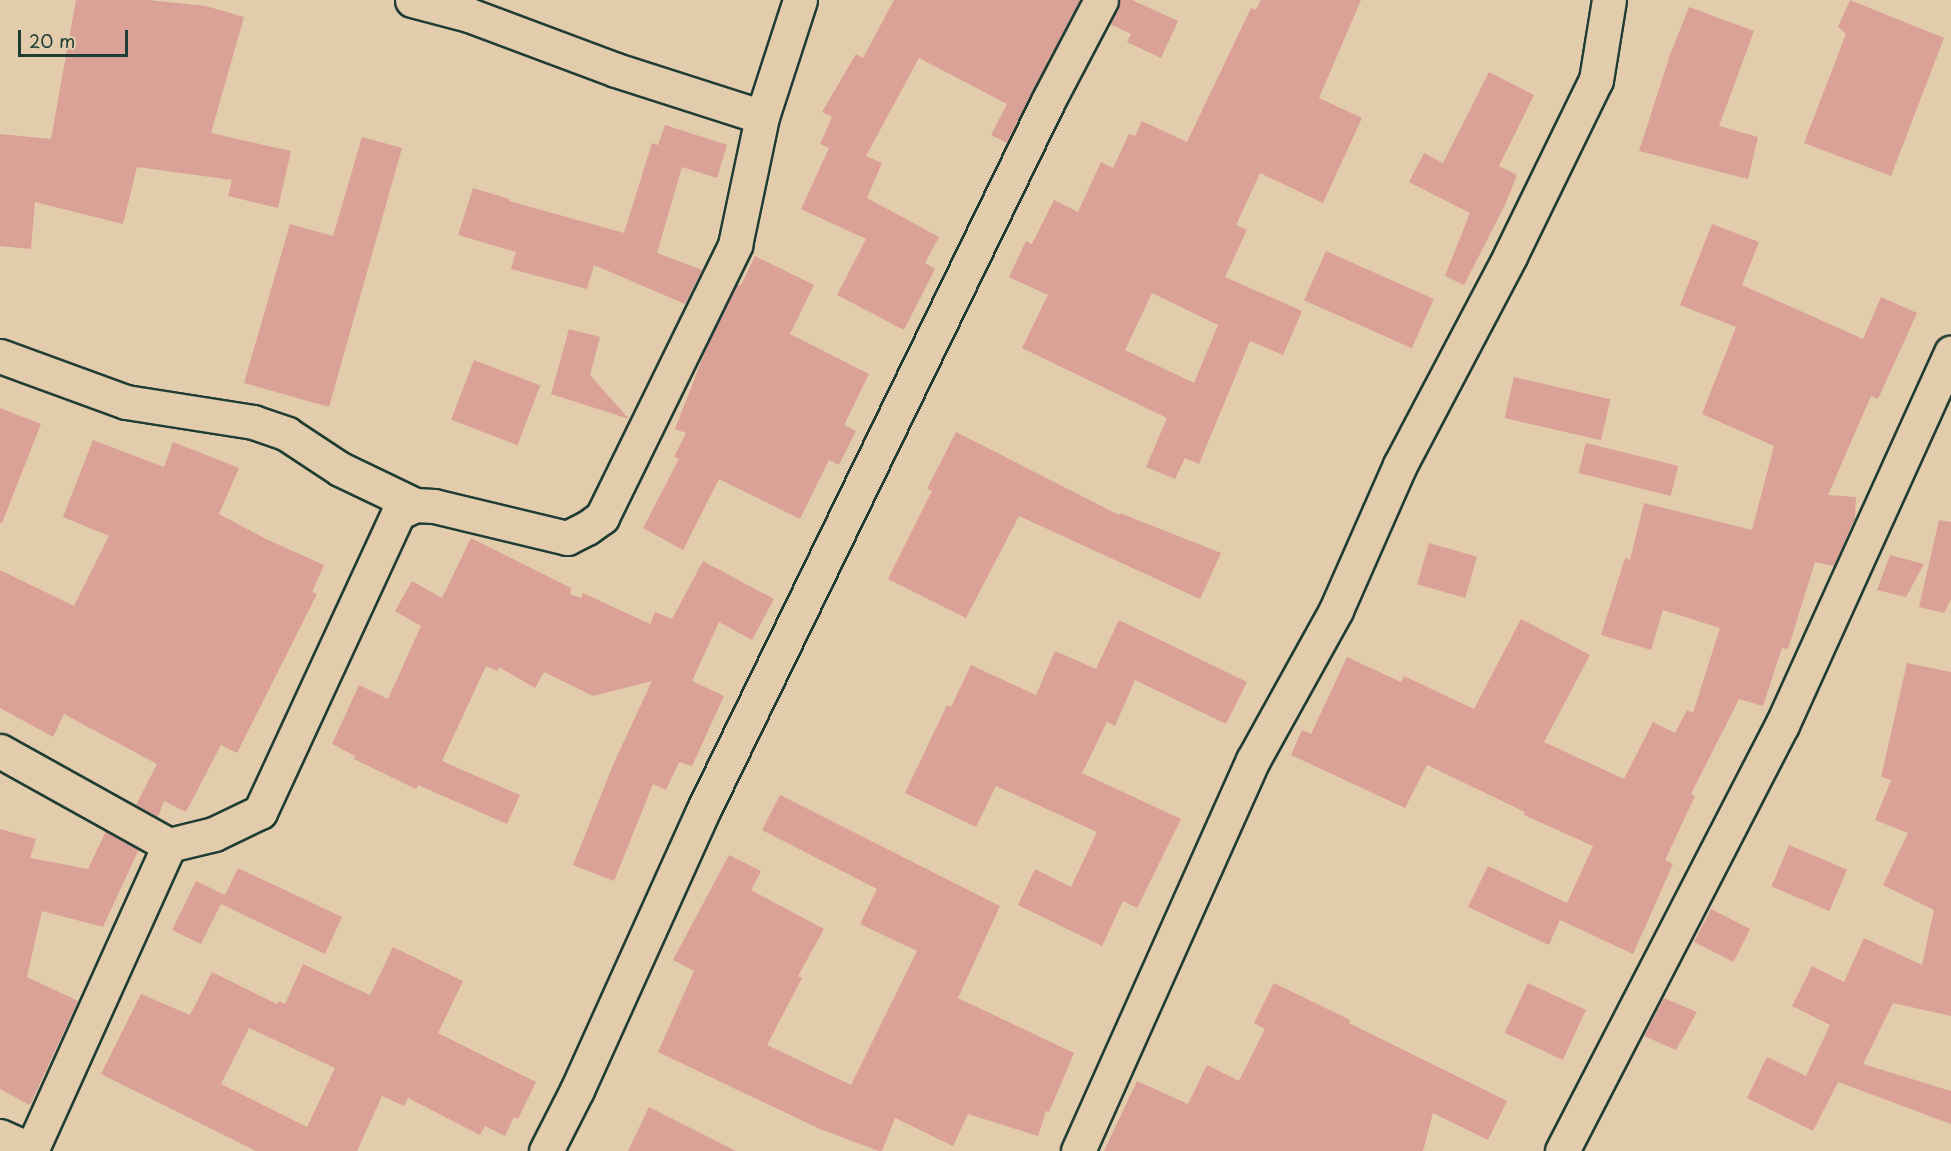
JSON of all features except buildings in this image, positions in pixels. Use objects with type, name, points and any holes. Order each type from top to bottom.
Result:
[{"type":"street","points":[[412,0],[469,15],[616,70],[762,117]]},
{"type":"street","points":[[0,356],[126,402],[253,422],[287,434],[340,469],[416,505],[434,506],[567,538],[602,517],[735,245],[762,117],[800,0]]},
{"type":"street","points":[[546,1151],[577,1090],[703,811],[1048,101],[1101,0]]},
{"type":"street","points":[[1078,1151],[1253,760],[1336,610],[1400,465],[1510,256],[1596,80],[1609,0]]},
{"type":"street","points":[[1562,1151],[1782,725],[1951,353]]},
{"type":"street","points":[[0,751],[169,845],[214,834],[260,812],[398,513],[416,505]]},
{"type":"street","points":[[0,1136],[31,1150],[169,845]]}]
